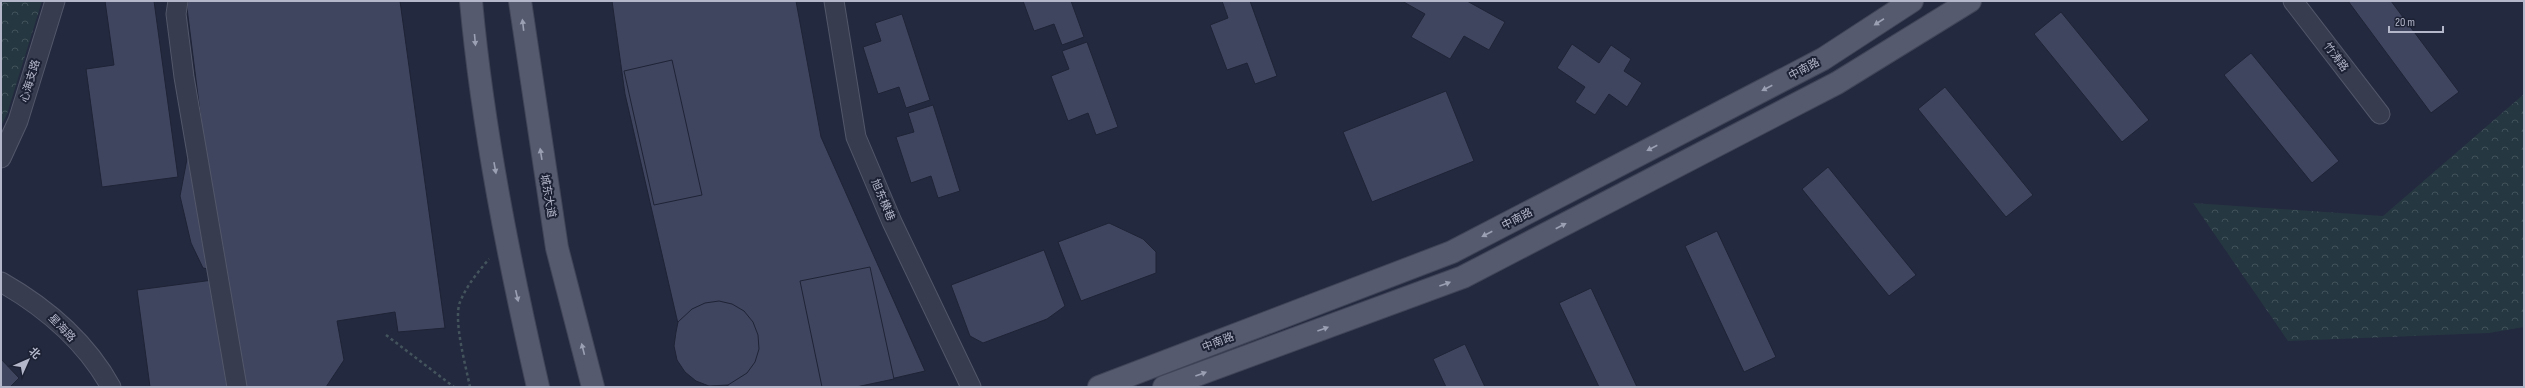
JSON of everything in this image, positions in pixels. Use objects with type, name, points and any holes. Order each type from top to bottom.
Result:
[{"type":"main road","points":[[471,1],[478,69],[515,287],[538,387]]},
{"type":"main road","name":"城东大道","points":[[520,1],[557,248],[593,387]]},
{"type":"main road","name":"中南路","points":[[1099,387],[1452,252],[1823,59],[1912,1]]},
{"type":"main road","points":[[1164,387],[1463,277],[1837,83],[1970,1]]},
{"type":"street","name":"心海支路","points":[[1,158],[18,121],[55,1]]},
{"type":"street","points":[[178,1],[176,14],[184,78],[237,387]]},
{"type":"street","name":"旭东横巷","points":[[834,1],[856,136],[892,222],[971,387]]},
{"type":"street","name":"竹涛路","points":[[2293,1],[2380,114]]},
{"type":"street","name":"星海路","points":[[1,282],[30,298],[61,323],[105,376],[111,387]]},
{"type":"path","points":[[470,387],[460,336],[459,303],[474,276],[507,239]]},
{"type":"path","points":[[386,335],[442,380],[454,387]]},
{"type":"green space","points":[[1,1],[42,1],[7,114],[1,126]]},
{"type":"green space","points":[[2524,94],[2524,327],[2489,333],[2288,341],[2193,203],[2383,216]]},
{"type":"building","points":[[105,1],[154,1],[178,177],[102,187],[86,69],[114,65]]},
{"type":"building","points":[[188,1],[400,1],[445,328],[398,332],[395,312],[337,321],[344,360],[326,387],[246,387],[225,272],[203,268],[191,243],[180,196],[190,143],[202,128],[187,8]]},
{"type":"building","points":[[612,1],[796,1],[821,137],[925,371],[856,387],[728,387],[724,312],[679,328],[625,94]]},
{"type":"building","points":[[1023,1],[1071,1],[1084,37],[1062,45],[1054,24],[1034,31]]},
{"type":"building","points":[[1222,1],[1250,1],[1277,76],[1255,84],[1247,63],[1227,70],[1210,25],[1228,18]]},
{"type":"building","points":[[1402,1],[1467,1],[1505,22],[1489,50],[1464,36],[1450,59],[1411,37],[1425,14]]},
{"type":"building","points":[[2348,1],[2391,1],[2459,92],[2431,113]]},
{"type":"building","points":[[2061,12],[2149,120],[2122,142],[2034,34]]},
{"type":"building","points":[[902,14],[930,100],[906,108],[899,87],[878,94],[863,47],[881,41],[875,23]]},
{"type":"building","points":[[1087,42],[1118,127],[1096,135],[1088,113],[1068,121],[1051,76],[1069,69],[1062,51]]},
{"type":"building","points":[[1572,44],[1599,63],[1611,45],[1631,59],[1624,71],[1642,83],[1627,107],[1609,94],[1595,115],[1575,102],[1585,87],[1557,68]]},
{"type":"building","points":[[2251,53],[2339,161],[2312,183],[2224,75]]},
{"type":"building","points":[[672,60],[702,195],[654,205],[624,71]]},
{"type":"building","points":[[1945,87],[2033,195],[2006,217],[1918,109]]},
{"type":"building","points":[[1446,91],[1474,161],[1372,202],[1343,132]]},
{"type":"building","points":[[933,105],[960,191],[938,198],[931,176],[911,183],[896,137],[914,132],[908,113]]},
{"type":"building","points":[[1828,167],[1916,275],[1889,296],[1802,189]]},
{"type":"building","points":[[1109,223],[1143,239],[1156,252],[1156,273],[1081,301],[1058,242]]},
{"type":"building","points":[[1717,231],[1776,357],[1744,372],[1685,246]]},
{"type":"building","points":[[1044,250],[1065,306],[1047,319],[983,343],[970,336],[951,285]]},
{"type":"building","points":[[870,267],[894,379],[856,387],[822,387],[800,281]]},
{"type":"building","points":[[213,280],[227,387],[150,387],[137,290]]},
{"type":"building","points":[[1591,288],[1637,387],[1599,387],[1559,303]]},
{"type":"building","points":[[719,301],[732,304],[744,311],[753,322],[758,335],[759,349],[755,362],[747,373],[728,385],[709,386],[696,381],[685,372],[677,360],[674,346],[678,322],[692,309],[705,303]]},
{"type":"building","points":[[1465,344],[1485,387],[1446,387],[1433,359]]},
{"type":"building","points":[[1,359],[19,378],[10,387],[1,387]]}]
